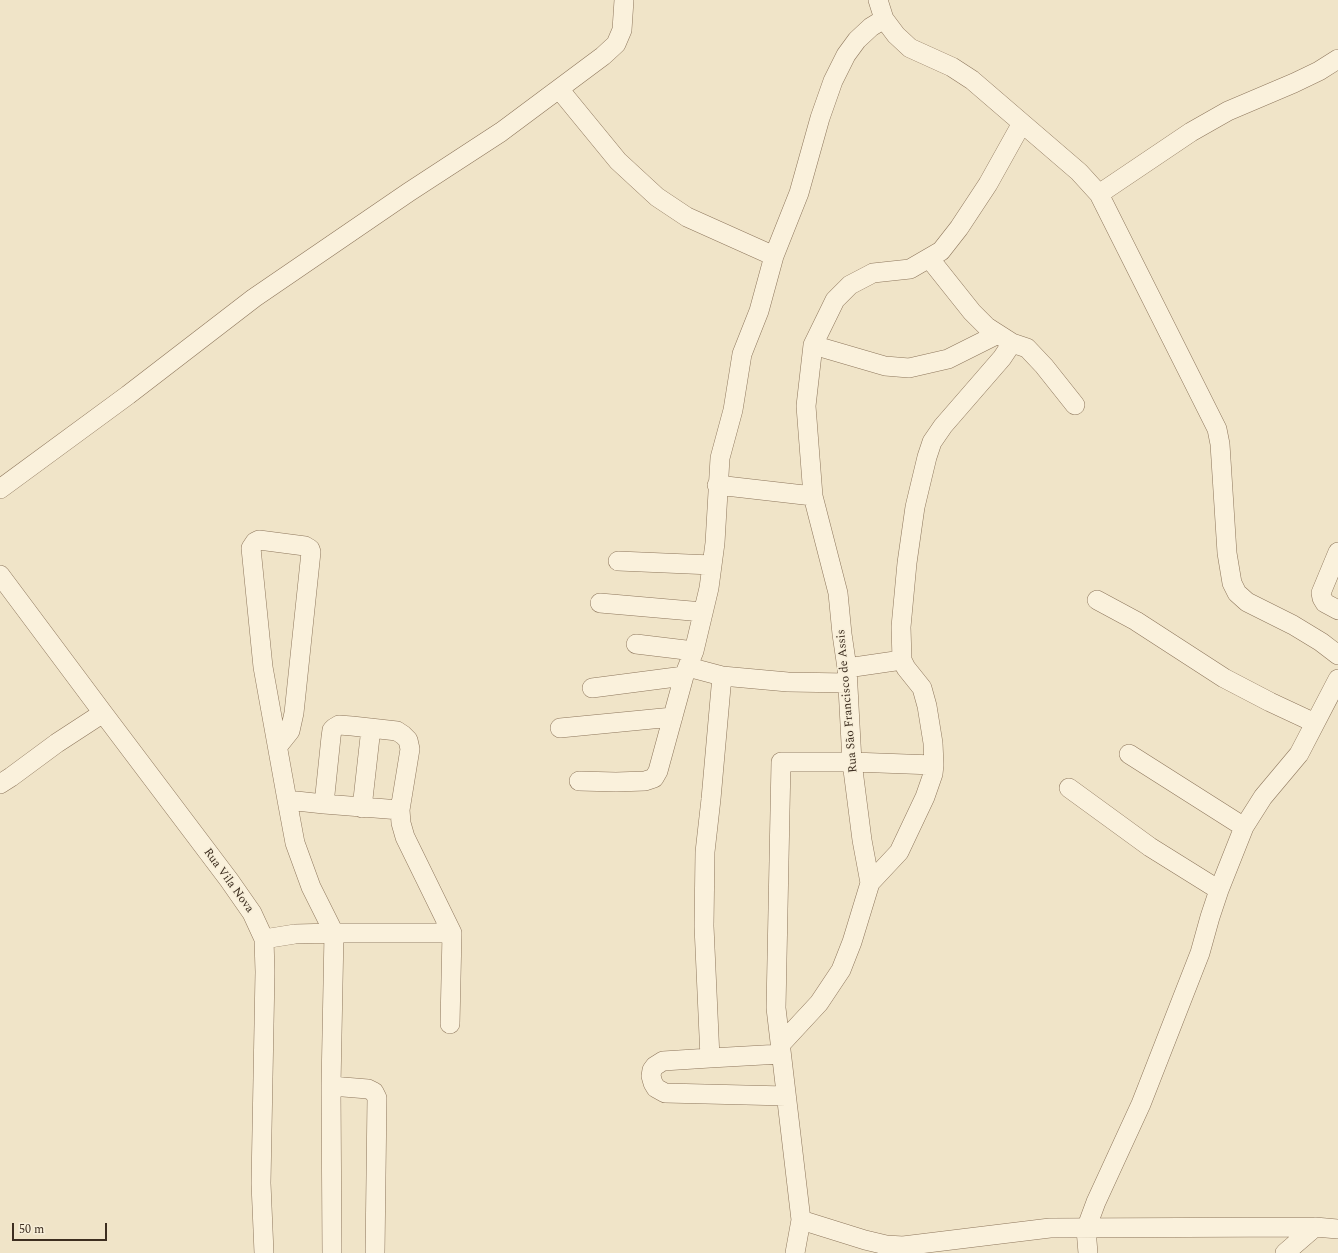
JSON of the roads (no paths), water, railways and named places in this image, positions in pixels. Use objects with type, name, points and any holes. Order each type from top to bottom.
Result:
[{"type":"street","points":[[0,489],[128,395],[254,298],[409,192],[501,132],[603,56],[616,44],[622,30],[624,0]]},
{"type":"street","points":[[878,0],[884,19],[896,35],[910,48],[952,67],[972,80],[1079,172],[1099,194],[1217,429],[1220,444],[1227,553],[1232,583],[1237,593],[1247,602],[1321,642],[1338,655]]},
{"type":"street","points":[[579,781],[616,782],[650,780],[658,771],[689,665],[709,588],[715,543],[717,485],[720,458],[733,410],[742,354],[759,311],[774,256],[800,193],[820,118],[833,81],[846,55],[857,40],[884,19]]},
{"type":"street","points":[[1099,194],[1191,132],[1228,111],[1294,83],[1338,59]]},
{"type":"street","points":[[559,88],[618,161],[657,197],[687,217],[774,256]]},
{"type":"street","name":"Rua São Francisco de Assis","points":[[781,1049],[819,1003],[841,970],[852,942],[870,883],[862,840],[852,762],[847,676],[838,593],[813,496],[806,406],[814,345],[835,300],[850,285],[873,273],[910,269],[940,251],[959,228],[988,184],[1022,123]]},
{"type":"street","points":[[929,258],[972,312],[988,328],[1027,348],[1044,366],[1075,405]]},
{"type":"street","points":[[814,345],[885,366],[909,368],[948,358],[1005,338]]},
{"type":"street","points":[[870,883],[899,852],[926,797],[933,774],[934,765],[932,736],[927,706],[922,688],[906,668],[902,660],[901,627],[907,563],[915,507],[926,457],[932,442],[943,426],[1002,358],[1005,338]]},
{"type":"street","points":[[717,485],[813,496]]},
{"type":"street","points":[[278,746],[290,731],[294,713],[311,552],[310,549],[305,546],[259,540],[254,542],[251,548],[263,667],[295,843],[311,887],[334,932],[331,1086],[332,1253]]},
{"type":"street","points":[[618,561],[712,565]]},
{"type":"street","points":[[1336,562],[1321,593],[1321,596],[1326,603],[1338,610]]},
{"type":"street","name":"Rua Vila Nova","points":[[0,575],[229,880],[252,913],[264,939],[265,980],[261,1183],[264,1253]]},
{"type":"street","points":[[1097,600],[1136,621],[1224,678],[1315,723]]},
{"type":"street","points":[[600,603],[703,612]]},
{"type":"street","points":[[636,644],[722,676],[788,682],[847,676],[902,660]]},
{"type":"street","points":[[592,688],[689,665]]},
{"type":"street","points":[[710,1058],[704,926],[705,852],[722,676]]},
{"type":"street","points":[[1088,1253],[1086,1229],[1106,1179],[1141,1104],[1173,1023],[1200,953],[1219,890],[1244,827],[1263,797],[1293,762],[1338,679]]},
{"type":"street","points":[[0,784],[56,743],[103,713]]},
{"type":"street","points":[[560,728],[673,717]]},
{"type":"street","points":[[324,804],[332,730],[339,725],[397,731],[408,740],[410,749],[400,810],[401,823],[405,837],[452,932],[450,1024]]},
{"type":"street","points":[[362,808],[371,728]]},
{"type":"street","points":[[1129,754],[1244,827]]},
{"type":"street","points":[[795,1253],[800,1220],[776,1008],[781,762],[852,762],[934,765]]},
{"type":"street","points":[[1069,788],[1150,847],[1219,890]]},
{"type":"street","points":[[287,800],[362,808],[400,810]]},
{"type":"street","points":[[264,939],[295,934],[334,932],[452,932]]},
{"type":"street","points":[[781,1049],[710,1058],[664,1061],[655,1066],[652,1070],[651,1076],[656,1088],[665,1093],[786,1096]]},
{"type":"street","points":[[331,1086],[368,1089],[374,1092],[377,1098],[375,1253]]},
{"type":"street","points":[[800,1220],[866,1240],[886,1245],[903,1246],[1050,1228],[1315,1227],[1338,1229]]},
{"type":"street","points":[[1285,1253],[1315,1227]]}]
